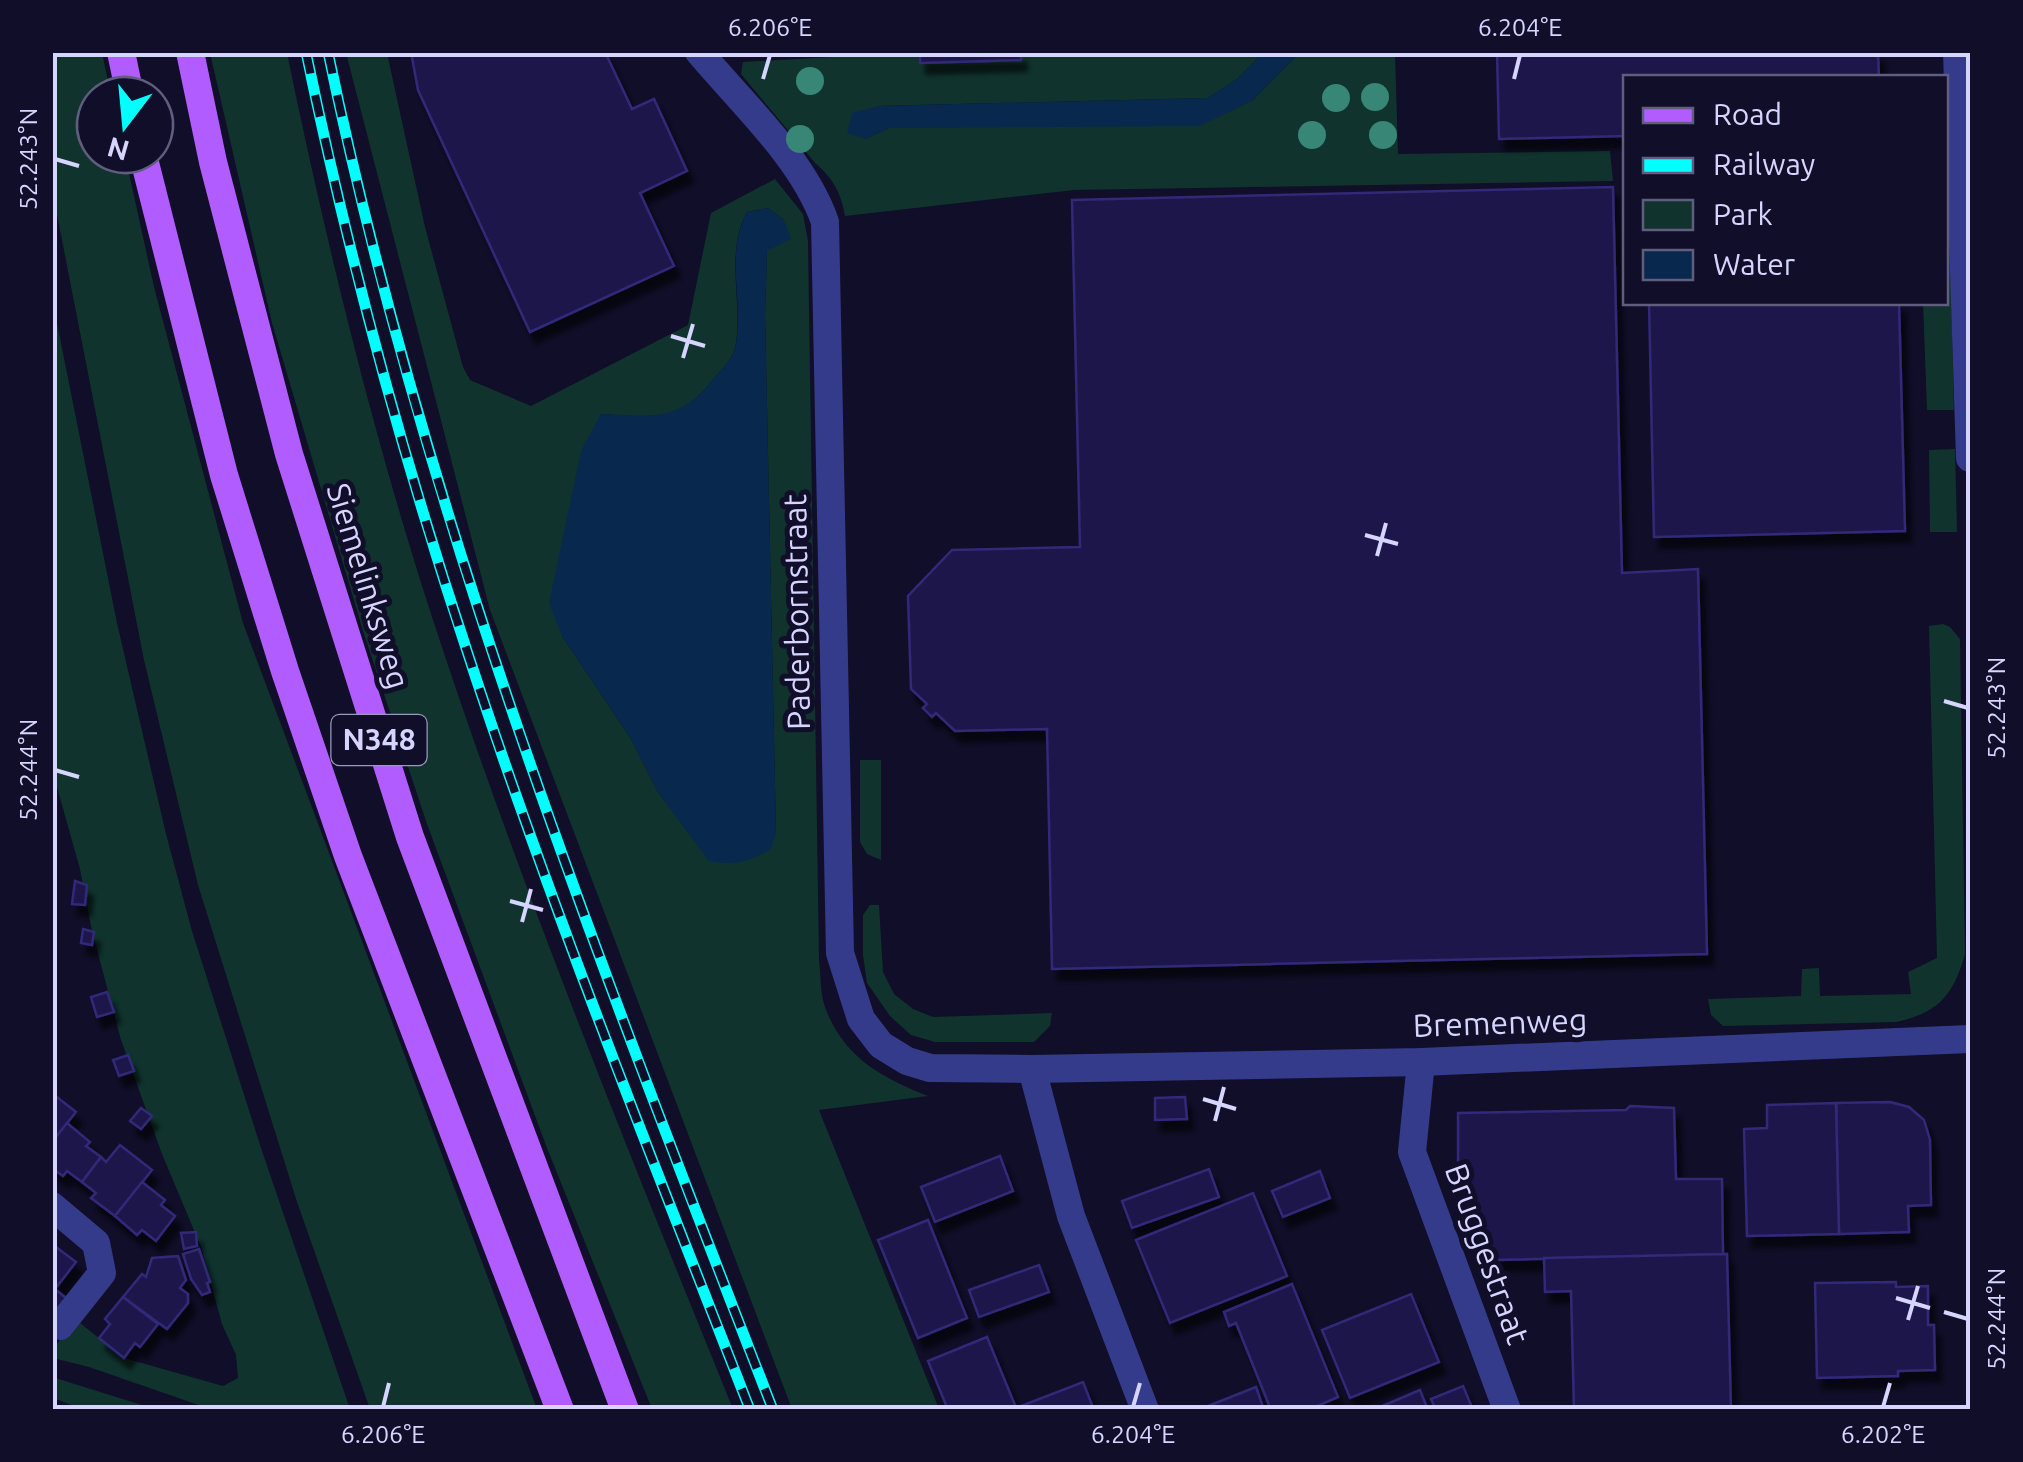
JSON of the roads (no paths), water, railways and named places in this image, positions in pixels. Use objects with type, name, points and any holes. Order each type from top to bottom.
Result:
[{"type":"main road","name":"Siemelinksweg","points":[[190,52],[213,162],[290,454],[410,836],[625,1410]]},
{"type":"main road","name":"N348","points":[[148,175],[224,475],[284,670],[348,856],[560,1410]]},
{"type":"street","name":"Paderbornstraat","points":[[699,52],[796,168],[817,199],[825,222],[840,953],[848,987],[861,1019],[881,1045],[908,1061],[930,1068],[1032,1069]]},
{"type":"street","points":[[1957,52],[1970,458]]},
{"type":"street","name":"Bremenweg","points":[[1032,1069],[1420,1062],[1970,1039]]},
{"type":"street","name":"Bruggestraat","points":[[1420,1062],[1412,1152],[1507,1410]]},
{"type":"street","points":[[1032,1069],[1071,1216],[1145,1410]]},
{"type":"street","points":[[52,1206],[96,1243],[102,1273],[60,1326]]},
{"type":"water","points":[[1263,53],[1299,53],[1252,101],[1200,126],[889,128],[865,139],[847,133],[852,113],[879,106],[1208,98],[1237,79]]},
{"type":"water","points":[[768,208],[784,220],[791,239],[767,251],[765,313],[776,833],[771,849],[749,860],[726,863],[709,861],[659,794],[630,737],[562,636],[549,603],[581,451],[601,414],[649,416],[675,410],[700,395],[725,366],[735,349],[737,332],[736,262],[740,228],[747,212]]},
{"type":"railway","points":[[306,52],[378,354],[467,651],[568,938],[750,1410]]},
{"type":"railway","points":[[328,52],[368,227],[414,399],[466,570],[582,908],[773,1410]]}]
